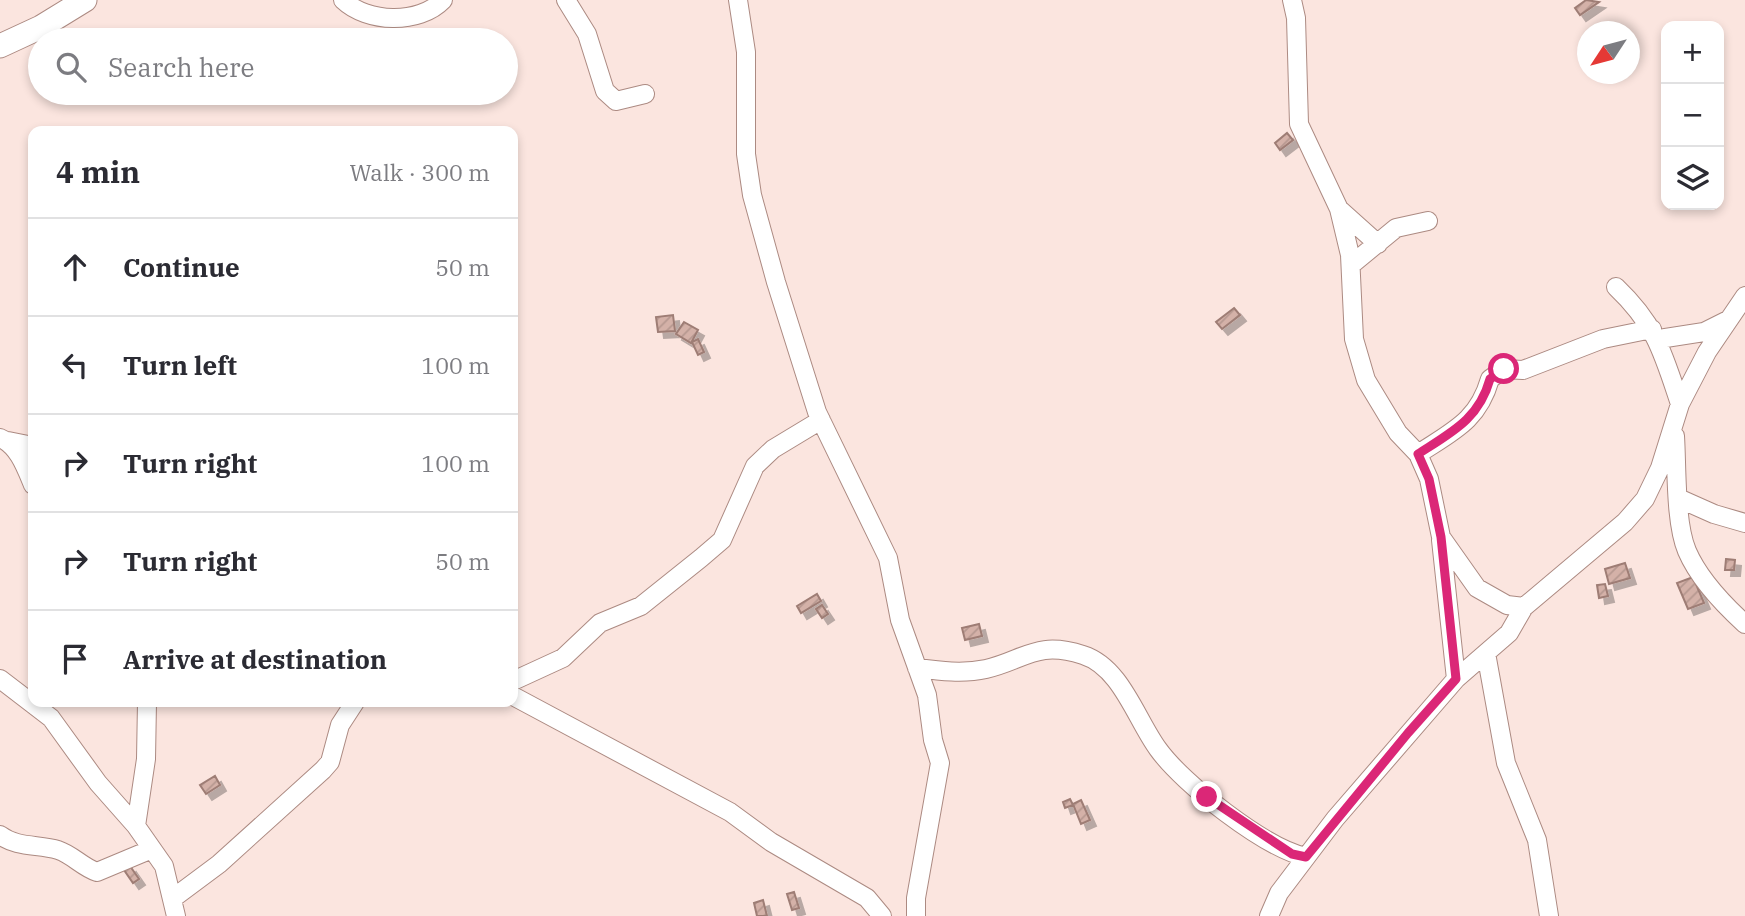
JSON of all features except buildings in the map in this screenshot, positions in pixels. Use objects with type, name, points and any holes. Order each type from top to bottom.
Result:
[{"type":"street","points":[[38,28],[85,0]]},
{"type":"street","points":[[343,0],[365,14],[401,18],[423,13],[443,0]]},
{"type":"street","points":[[566,0],[583,27],[599,77],[612,100],[645,94]]},
{"type":"street","points":[[738,0],[746,52],[746,154],[752,195],[776,282],[821,420],[884,546],[900,620],[927,695],[933,740],[940,763],[916,898],[916,916]]},
{"type":"street","points":[[1292,0],[1296,18],[1299,124],[1339,209],[1351,264],[1354,339],[1358,359],[1366,380],[1398,433],[1418,454],[1429,479],[1441,537],[1456,679]]},
{"type":"street","points":[[0,46],[28,33]]},
{"type":"street","points":[[1339,209],[1378,244]]},
{"type":"street","points":[[1351,264],[1396,228],[1428,221]]},
{"type":"street","points":[[1616,287],[1636,306],[1656,334],[1679,404]]},
{"type":"street","points":[[1269,916],[1279,893],[1306,857],[1456,679],[1509,633],[1524,607],[1625,522],[1645,499],[1675,425],[1679,404],[1745,296]]},
{"type":"street","points":[[1418,454],[1470,418],[1488,394],[1490,379],[1502,370],[1523,370],[1603,339],[1704,332],[1728,320]]},
{"type":"street","points":[[518,679],[563,658],[600,623],[641,606],[701,558],[722,540],[755,466],[773,449],[821,420]]},
{"type":"street","points":[[1675,425],[1678,498],[1687,550],[1714,592],[1745,624]]},
{"type":"street","points":[[4,439],[28,445]]},
{"type":"street","points":[[4,439],[28,477]]},
{"type":"street","points":[[1678,498],[1714,514],[1745,523]]},
{"type":"street","points":[[1441,537],[1477,588],[1507,605],[1524,607]]},
{"type":"street","points":[[917,668],[951,672],[987,669],[1027,652],[1056,650],[1095,660],[1116,682],[1157,748],[1182,777],[1248,826],[1292,854],[1306,857]]},
{"type":"street","points":[[1486,653],[1506,763],[1537,839],[1549,916]]},
{"type":"street","points":[[0,679],[28,700]]},
{"type":"street","points":[[518,699],[721,807],[771,842],[867,898],[882,916]]},
{"type":"street","points":[[37,707],[51,718],[164,866],[174,907],[330,762],[340,724],[352,707]]},
{"type":"street","points":[[136,826],[147,749],[147,707]]},
{"type":"street","points":[[0,835],[20,845],[44,846],[63,852],[97,872],[152,849]]},
{"type":"route","points":[[1207,797],[1292,854],[1306,857],[1335,819],[1456,679],[1456,652],[1441,537],[1429,479],[1418,454],[1470,418],[1488,394],[1490,379],[1504,369]]}]
